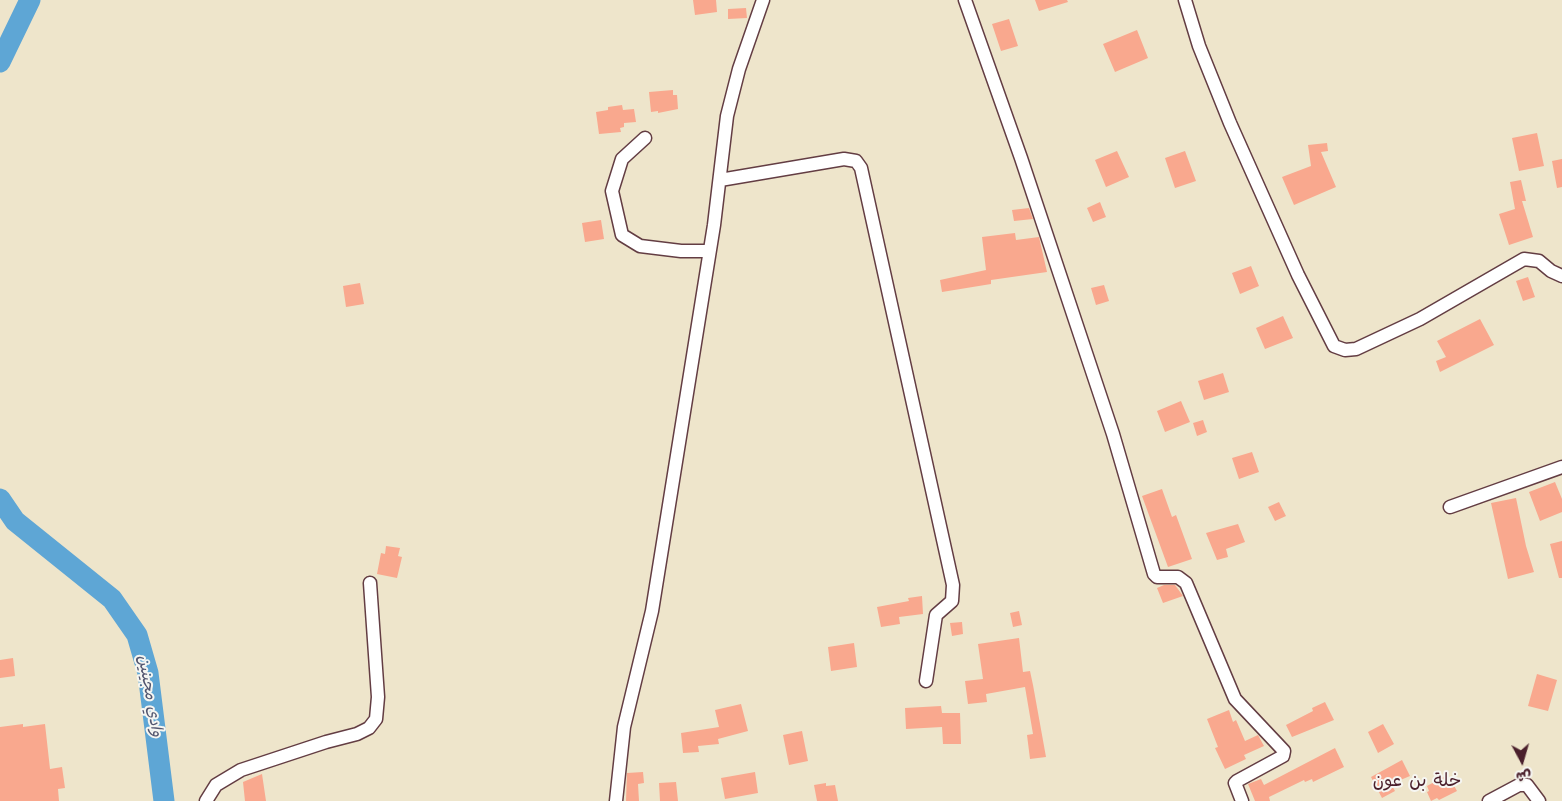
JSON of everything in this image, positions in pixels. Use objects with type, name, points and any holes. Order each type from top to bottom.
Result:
[{"type":"street","points":[[616,801],[624,727],[652,611],[720,180],[727,116],[734,86],[763,0]]},
{"type":"street","points":[[965,0],[1021,158],[1113,434],[1154,574],[1157,577],[1178,576],[1186,583],[1235,699],[1284,751],[1283,756],[1237,781],[1235,784],[1242,801]]},
{"type":"street","points":[[1185,0],[1199,46],[1230,123],[1298,275],[1334,346],[1345,350],[1356,349],[1420,319],[1524,259],[1539,261],[1551,272],[1562,276]]},
{"type":"street","points":[[645,138],[622,159],[612,191],[622,234],[640,246],[680,251],[709,251]]},
{"type":"street","points":[[720,180],[844,159],[856,161],[861,168],[953,585],[952,601],[936,615],[926,680]]},
{"type":"street","points":[[1450,507],[1562,467]]},
{"type":"street","points":[[206,801],[216,785],[241,770],[326,742],[357,734],[369,728],[376,719],[378,696],[370,583]]},
{"type":"street","points":[[1489,801],[1519,785],[1527,785],[1539,801]]},
{"type":"building","points":[[693,0],[716,0],[717,12],[695,15]]},
{"type":"building","points":[[1035,0],[1067,0],[1068,2],[1039,11]]},
{"type":"building","points":[[746,8],[747,18],[728,19],[728,9]]},
{"type":"building","points":[[1009,19],[1018,46],[1001,51],[992,24]]},
{"type":"building","points":[[1137,30],[1148,58],[1115,72],[1103,44]]},
{"type":"building","points":[[673,90],[673,95],[677,95],[678,109],[658,113],[658,111],[651,112],[649,92]]},
{"type":"building","points":[[622,105],[623,110],[634,109],[636,122],[624,123],[624,127],[620,128],[621,132],[599,134],[596,112],[608,110],[608,107]]},
{"type":"building","points":[[1537,133],[1544,166],[1519,171],[1512,138]]},
{"type":"building","points":[[1327,143],[1328,151],[1321,152],[1336,187],[1294,205],[1282,177],[1311,166],[1308,145]]},
{"type":"building","points":[[1117,151],[1129,177],[1106,187],[1095,160]]},
{"type":"building","points":[[1185,151],[1196,181],[1175,188],[1165,158]]},
{"type":"building","points":[[1562,159],[1562,187],[1557,188],[1552,161]]},
{"type":"building","points":[[1521,180],[1526,201],[1522,201],[1533,237],[1509,245],[1499,214],[1515,209],[1510,182]]},
{"type":"building","points":[[1100,202],[1106,217],[1093,222],[1087,208]]},
{"type":"building","points":[[1029,208],[1033,219],[1014,221],[1012,210]]},
{"type":"building","points":[[601,220],[604,239],[585,242],[582,223]]},
{"type":"building","points":[[1015,233],[1016,240],[1039,237],[1047,272],[991,280],[991,284],[942,292],[940,280],[986,270],[982,237]]},
{"type":"building","points":[[1251,266],[1259,286],[1240,294],[1232,273]]},
{"type":"building","points":[[1528,277],[1535,297],[1523,301],[1516,281]]},
{"type":"building","points":[[360,283],[364,304],[346,307],[343,286]]},
{"type":"building","points":[[1104,285],[1109,301],[1096,305],[1091,288]]},
{"type":"building","points":[[1283,316],[1293,338],[1265,349],[1256,328]]},
{"type":"building","points":[[1480,319],[1494,345],[1440,372],[1436,361],[1446,357],[1437,341]]},
{"type":"building","points":[[1223,373],[1229,392],[1204,400],[1198,381]]},
{"type":"building","points":[[1181,401],[1190,422],[1165,432],[1157,411]]},
{"type":"building","points":[[1203,420],[1207,432],[1197,436],[1193,423]]},
{"type":"building","points":[[1252,452],[1259,472],[1239,479],[1232,458]]},
{"type":"building","points":[[1555,482],[1562,499],[1562,512],[1540,521],[1529,492]]},
{"type":"building","points":[[1162,489],[1172,517],[1176,515],[1192,559],[1168,567],[1142,496]]},
{"type":"building","points":[[1516,498],[1526,546],[1534,572],[1508,579],[1491,503]]},
{"type":"building","points":[[1279,502],[1286,516],[1275,521],[1268,507]]},
{"type":"building","points":[[1238,524],[1245,542],[1226,549],[1228,557],[1217,560],[1206,533]]},
{"type":"building","points":[[1562,541],[1562,578],[1559,578],[1550,544]]},
{"type":"building","points":[[386,546],[400,548],[398,556],[402,557],[397,578],[377,574],[381,553],[385,554]]},
{"type":"building","points":[[1164,585],[1175,585],[1183,596],[1163,603],[1157,588]]},
{"type":"building","points":[[922,596],[923,614],[899,617],[900,624],[881,627],[877,607],[909,601],[908,598]]},
{"type":"building","points":[[1019,611],[1022,625],[1013,627],[1010,613]]},
{"type":"building","points":[[962,622],[963,634],[952,636],[950,623]]},
{"type":"building","points":[[1019,638],[1023,672],[1030,671],[1046,757],[1030,759],[1027,735],[1033,734],[1025,687],[986,694],[987,702],[968,704],[965,681],[983,679],[978,644]]},
{"type":"building","points":[[854,643],[857,667],[831,671],[828,647]]},
{"type":"building","points":[[13,658],[15,676],[0,678],[0,660]]},
{"type":"building","points":[[1537,674],[1557,680],[1548,711],[1528,706]]},
{"type":"building","points":[[1325,702],[1334,720],[1292,737],[1286,725],[1313,711],[1312,708]]},
{"type":"building","points":[[741,704],[748,731],[718,739],[719,744],[698,746],[699,752],[683,753],[681,733],[719,727],[715,710]]},
{"type":"building","points":[[941,706],[942,713],[960,713],[961,744],[943,744],[942,727],[906,729],[905,708]]},
{"type":"building","points":[[1229,710],[1233,722],[1236,720],[1245,741],[1258,735],[1264,746],[1244,755],[1246,759],[1225,769],[1215,748],[1218,747],[1207,719]]},
{"type":"building","points":[[23,724],[23,727],[45,724],[50,769],[62,767],[65,788],[58,789],[59,801],[0,801],[0,727]]},
{"type":"building","points":[[1383,724],[1394,744],[1378,753],[1368,732]]},
{"type":"building","points":[[802,731],[808,761],[789,765],[783,735]]},
{"type":"building","points":[[1335,748],[1344,767],[1313,782],[1312,779],[1305,782],[1304,780],[1269,797],[1270,801],[1255,801],[1248,784],[1261,779],[1264,785]]},
{"type":"building","points":[[1402,760],[1410,776],[1391,784],[1395,791],[1382,798],[1371,777]]},
{"type":"building","points":[[643,772],[644,783],[638,784],[639,801],[626,801],[627,773]]},
{"type":"building","points":[[755,772],[758,793],[725,799],[721,778]]},
{"type":"building","points":[[262,774],[266,801],[245,801],[243,782]]},
{"type":"building","points":[[1445,776],[1449,784],[1452,782],[1457,791],[1439,800],[1437,798],[1431,801],[1427,792],[1429,791],[1427,786]]},
{"type":"building","points":[[676,782],[678,801],[660,801],[659,783]]},
{"type":"building","points":[[826,783],[826,786],[835,785],[838,801],[817,801],[814,785]]},
{"type":"waterway","name":"وادي مجينين","points":[[0,62],[30,0]]},
{"type":"waterway","name":"وادي مجينين","points":[[0,499],[15,521],[112,599],[137,635],[148,673],[164,801]]},
{"type":"district","name":"خلة بن عون","points":[[1417,782]]}]
